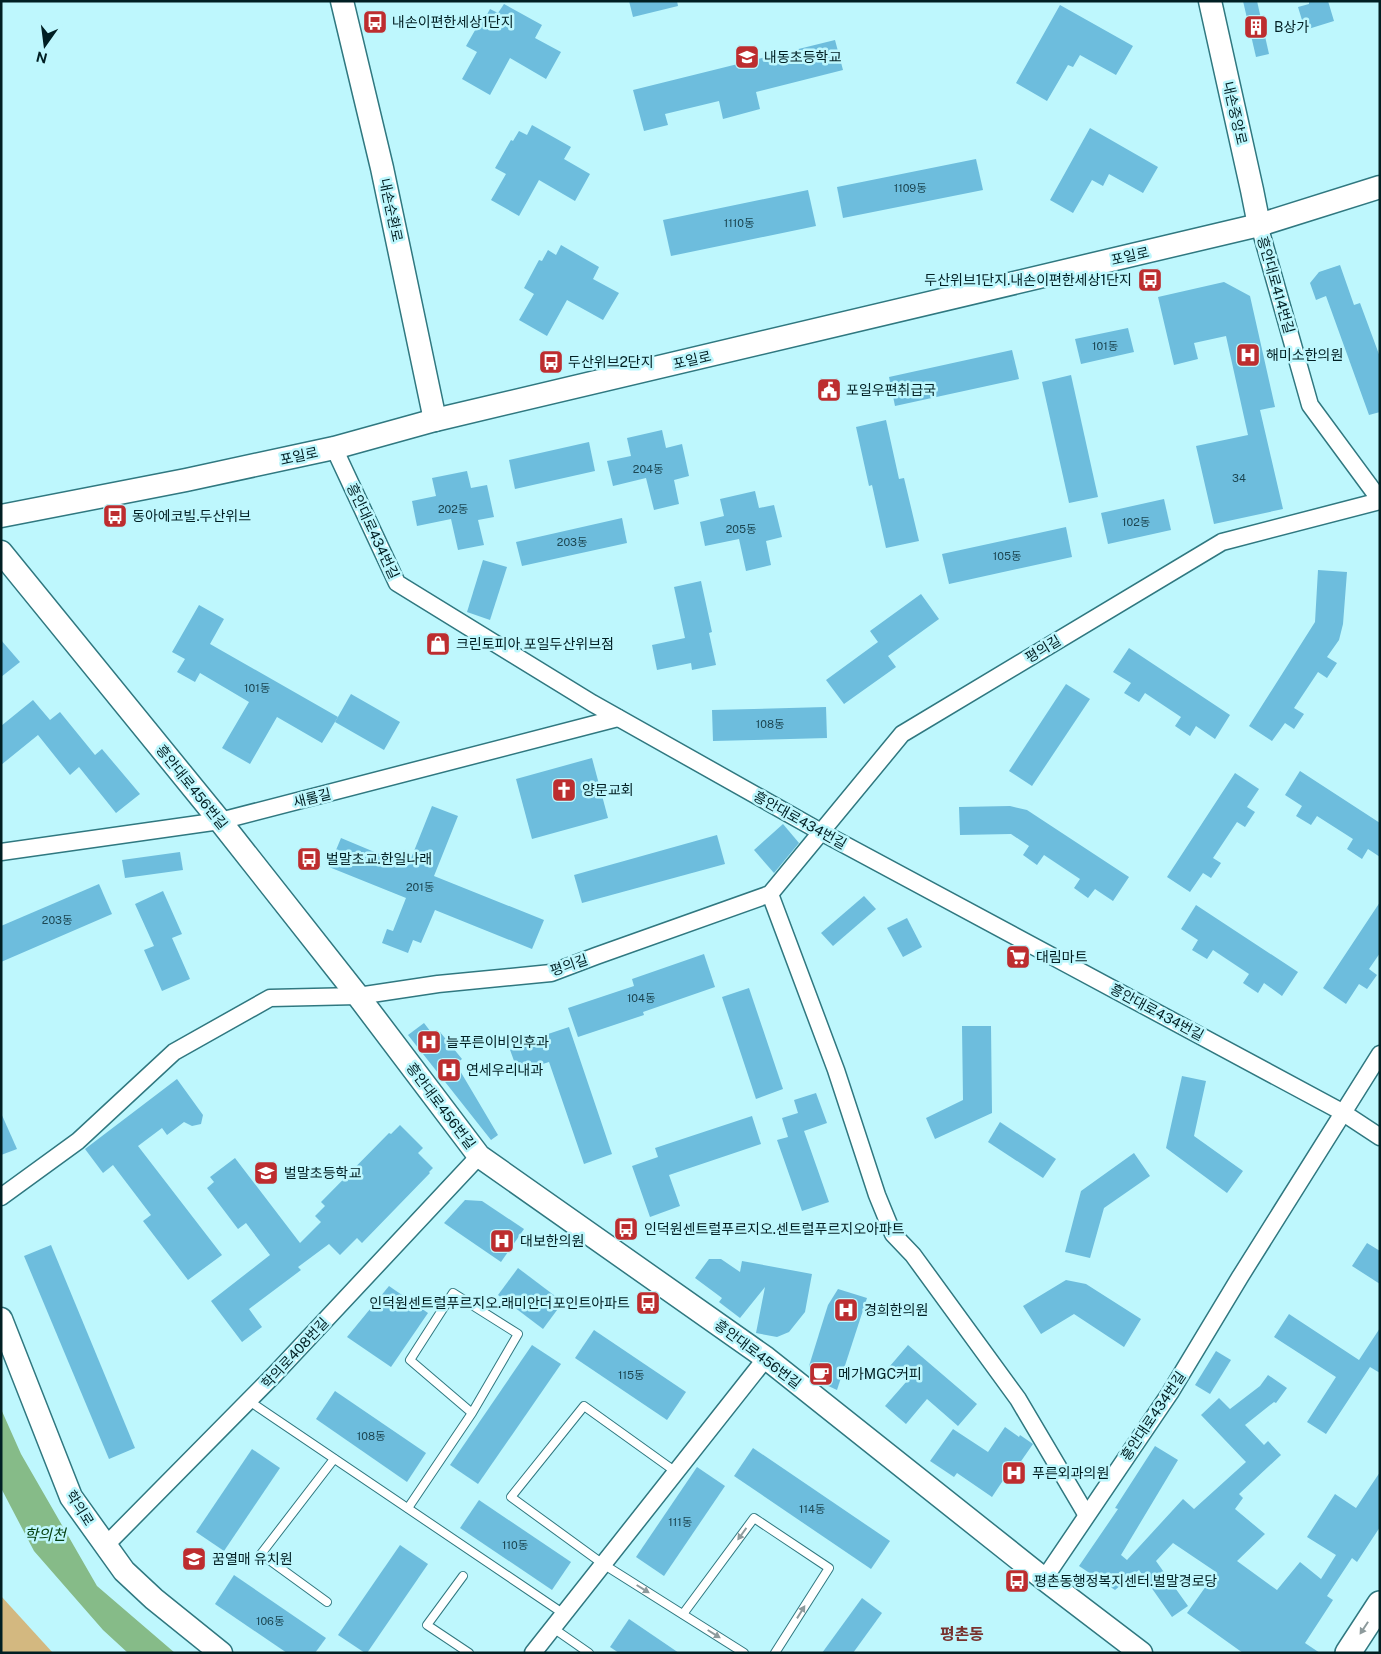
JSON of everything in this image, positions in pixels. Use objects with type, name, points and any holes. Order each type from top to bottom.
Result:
[{"type":"main road","points":[[1348,1653],[1380,1604]]},
{"type":"street","name":"내손순환로","points":[[342,1],[382,168],[435,420]]},
{"type":"street","name":"내손중앙로","points":[[1210,1],[1252,190],[1258,226]]},
{"type":"street","name":"포일로","points":[[1,516],[186,480],[334,448],[435,420],[1258,226],[1380,187]]},
{"type":"street","name":"흥안대로414번길","points":[[1258,226],[1310,405],[1380,501]]},
{"type":"street","name":"흥안대로434번길","points":[[334,448],[397,583],[618,718],[821,832],[1342,1112],[1380,1137]]},
{"type":"street","name":"평의길","points":[[1,1197],[78,1140],[174,1052],[270,998],[358,996],[438,984],[551,973],[770,894],[902,734],[1222,542],[1380,501]]},
{"type":"street","name":"흥안대로456번길","points":[[1,552],[220,821],[358,996],[479,1156],[766,1358],[1044,1579],[1141,1653]]},
{"type":"street","name":"새롬길","points":[[1,852],[220,821],[618,718]]},
{"type":"street","points":[[770,894],[836,1070],[877,1195],[892,1234],[913,1255],[1018,1399],[1086,1514],[1044,1579]]},
{"type":"street","points":[[1342,1112],[1380,1054]]},
{"type":"street","name":"흥안대로434번길","points":[[1086,1514],[1170,1392],[1342,1112]]},
{"type":"street","name":"학의로408번길","points":[[106,1546],[249,1401],[479,1156]]},
{"type":"street","name":"학의로","points":[[1,1319],[70,1497],[124,1570],[221,1653]]},
{"type":"street","points":[[533,1653],[766,1358]]},
{"type":"lane","points":[[408,1508],[472,1413],[518,1334],[453,1293],[410,1360],[472,1413]]},
{"type":"lane","points":[[249,1401],[564,1614]]},
{"type":"lane","points":[[676,1472],[584,1406],[511,1497],[603,1564],[744,1653]]},
{"type":"lane","points":[[327,1602],[261,1554],[334,1459]]},
{"type":"lane","points":[[684,1614],[754,1518],[829,1568],[775,1653]]},
{"type":"lane","points":[[463,1576],[427,1625],[469,1653]]},
{"type":"lane","points":[[553,1628],[589,1653]]},
{"type":"shaded area","points":[[1,1596],[53,1653],[1,1653]]},
{"type":"water","name":"학의천","points":[[1,1409],[21,1454],[97,1586],[175,1653],[128,1653],[103,1630],[34,1551],[1,1488]]},
{"type":"building","points":[[629,1],[677,1],[678,6],[633,17]]},
{"type":"building","name":"B상가","points":[[1243,1],[1257,1],[1269,54],[1256,57]]},
{"type":"building","points":[[1309,1],[1328,1],[1334,21],[1305,30],[1298,7],[1309,4]]},
{"type":"building","points":[[504,4],[542,25],[535,38],[561,52],[546,79],[510,58],[490,95],[462,79],[477,52],[466,46],[482,18],[484,20],[490,9],[498,13]]},
{"type":"building","points":[[1060,5],[1133,46],[1116,75],[1080,55],[1073,67],[1068,65],[1047,101],[1016,83]]},
{"type":"building","points":[[835,40],[843,70],[756,92],[760,109],[723,119],[719,101],[665,114],[668,125],[644,131],[633,90]]},
{"type":"building","points":[[532,125],[571,147],[564,159],[590,174],[575,201],[539,180],[519,216],[491,200],[506,174],[495,168],[511,140],[513,141],[519,131],[527,135]]},
{"type":"building","points":[[1090,128],[1158,167],[1143,193],[1109,174],[1103,186],[1092,180],[1073,213],[1050,200]]},
{"type":"building","points":[[976,159],[983,190],[843,218],[837,187]]},
{"type":"building","points":[[808,190],[816,226],[671,256],[663,220]]},
{"type":"building","points":[[561,245],[599,267],[593,279],[619,293],[603,320],[567,300],[547,336],[519,320],[534,294],[524,288],[539,260],[542,261],[548,250],[556,255]]},
{"type":"building","points":[[1340,265],[1354,305],[1360,303],[1380,357],[1380,412],[1369,415],[1326,296],[1316,300],[1310,283],[1319,272]]},
{"type":"building","points":[[1224,282],[1250,296],[1275,407],[1260,410],[1283,509],[1214,524],[1196,446],[1248,435],[1226,336],[1194,343],[1198,359],[1174,365],[1158,297]]},
{"type":"building","points":[[1128,328],[1134,352],[1081,364],[1075,339]]},
{"type":"building","points":[[1012,350],[1019,379],[895,406],[889,377]]},
{"type":"building","points":[[1071,375],[1098,497],[1069,503],[1042,382]]},
{"type":"building","points":[[886,420],[899,479],[904,478],[919,541],[886,548],[872,485],[869,486],[856,427]]},
{"type":"building","points":[[662,430],[666,448],[682,444],[689,476],[674,480],[679,504],[654,510],[646,478],[613,486],[607,461],[631,456],[627,438]]},
{"type":"building","points":[[589,442],[595,471],[515,489],[509,460]]},
{"type":"building","points":[[467,471],[471,488],[487,485],[494,517],[478,520],[484,545],[458,550],[451,519],[417,526],[412,501],[436,496],[432,478]]},
{"type":"building","points":[[755,491],[759,508],[774,505],[782,537],[766,541],[771,565],[746,571],[739,539],[705,546],[700,522],[724,516],[720,499]]},
{"type":"building","points":[[1164,499],[1171,530],[1108,544],[1101,513]]},
{"type":"building","points":[[622,518],[627,543],[522,566],[516,542]]},
{"type":"building","points":[[1066,527],[1072,557],[949,584],[942,554]]},
{"type":"building","points":[[483,560],[507,567],[490,620],[467,612]]},
{"type":"building","points":[[1318,570],[1347,572],[1343,624],[1339,640],[1327,657],[1337,663],[1327,678],[1318,672],[1294,708],[1304,714],[1294,729],[1285,723],[1272,741],[1249,726],[1315,622]]},
{"type":"building","points":[[701,581],[712,632],[709,633],[716,665],[692,670],[691,663],[657,670],[652,645],[685,638],[674,587]]},
{"type":"building","points":[[921,594],[939,619],[888,656],[896,667],[844,704],[826,680],[878,642],[870,631]]},
{"type":"building","points":[[199,605],[224,619],[210,644],[338,717],[322,743],[277,717],[250,764],[222,748],[249,702],[200,673],[195,682],[177,672],[185,659],[172,652]]},
{"type":"building","points":[[1,640],[20,662],[1,677]]},
{"type":"building","points":[[1129,648],[1230,715],[1215,739],[1196,726],[1190,736],[1175,726],[1181,717],[1145,693],[1139,702],[1124,693],[1131,683],[1113,672]]},
{"type":"building","points":[[1066,684],[1090,699],[1032,786],[1009,771]]},
{"type":"building","points":[[351,694],[400,722],[384,750],[335,722]]},
{"type":"building","points":[[33,700],[50,720],[60,712],[95,755],[102,749],[140,794],[116,813],[79,767],[70,775],[38,735],[1,765],[1,726]]},
{"type":"building","points":[[826,707],[827,738],[713,741],[712,710]]},
{"type":"building","points":[[592,758],[608,818],[532,839],[516,779]]},
{"type":"building","points":[[1300,771],[1380,823],[1380,857],[1368,849],[1362,859],[1347,849],[1353,839],[1317,816],[1311,825],[1296,816],[1302,806],[1285,795]]},
{"type":"building","points":[[1235,773],[1259,789],[1247,807],[1255,812],[1245,827],[1237,822],[1213,858],[1221,863],[1211,878],[1203,873],[1190,892],[1167,877]]},
{"type":"building","points":[[432,806],[458,816],[434,876],[544,920],[532,949],[435,910],[421,943],[413,940],[408,953],[382,943],[387,929],[393,931],[406,898],[329,867],[341,838],[408,866]]},
{"type":"building","points":[[1010,806],[1027,810],[1129,877],[1113,901],[1095,889],[1088,898],[1074,888],[1080,879],[1044,855],[1037,865],[1023,855],[1029,846],[1011,834],[960,835],[959,807]]},
{"type":"building","points":[[783,824],[799,843],[774,873],[754,850]]},
{"type":"building","points":[[717,835],[725,864],[582,903],[574,875]]},
{"type":"building","points":[[180,852],[183,870],[125,878],[122,860]]},
{"type":"building","points":[[99,884],[112,914],[1,962],[1,926]]},
{"type":"building","points":[[163,891],[182,934],[172,938],[190,979],[162,991],[144,950],[154,946],[135,904]]},
{"type":"building","points":[[864,896],[876,909],[833,946],[821,933]]},
{"type":"building","points":[[1380,902],[1380,953],[1369,969],[1377,975],[1367,989],[1359,984],[1346,1004],[1323,988]]},
{"type":"building","points":[[1196,905],[1298,972],[1282,996],[1264,983],[1258,993],[1243,983],[1249,974],[1213,950],[1207,959],[1192,950],[1198,940],[1181,929]]},
{"type":"building","points":[[907,918],[922,947],[903,957],[887,928]]},
{"type":"building","points":[[704,954],[715,987],[643,1012],[644,1015],[578,1037],[568,1008],[634,986],[632,979]]},
{"type":"building","points":[[749,988],[783,1089],[756,1099],[722,997]]},
{"type":"building","points":[[424,1023],[434,1036],[440,1032],[462,1059],[456,1064],[498,1135],[491,1140],[408,1035]]},
{"type":"building","points":[[962,1026],[991,1026],[992,1113],[935,1139],[926,1118],[963,1100]]},
{"type":"building","points":[[569,1027],[612,1154],[584,1164],[549,1062],[518,1072],[509,1047]]},
{"type":"building","points":[[1182,1076],[1206,1081],[1194,1136],[1243,1171],[1227,1193],[1166,1148]]},
{"type":"building","points":[[177,1079],[203,1115],[201,1124],[192,1126],[184,1122],[167,1135],[162,1128],[138,1146],[222,1255],[188,1280],[143,1221],[151,1215],[113,1165],[103,1173],[85,1149]]},
{"type":"building","points":[[816,1093],[827,1123],[804,1131],[829,1202],[802,1211],[777,1140],[788,1137],[782,1118],[798,1113],[794,1100]]},
{"type":"building","points":[[1,1113],[17,1149],[1,1155]]},
{"type":"building","points":[[752,1116],[761,1144],[669,1175],[680,1206],[650,1217],[632,1166],[658,1157],[655,1148]]},
{"type":"building","points":[[1000,1122],[1056,1159],[1043,1178],[988,1142]]},
{"type":"building","points":[[400,1125],[423,1148],[418,1153],[433,1168],[430,1173],[362,1243],[357,1238],[340,1255],[329,1244],[298,1267],[301,1270],[249,1309],[262,1327],[242,1342],[211,1301],[270,1255],[246,1223],[238,1229],[207,1188],[214,1182],[210,1177],[235,1158],[300,1243],[321,1222],[315,1216],[325,1206],[321,1202],[389,1133],[391,1134]]},
{"type":"building","points":[[1134,1153],[1150,1176],[1104,1208],[1090,1258],[1065,1252],[1081,1191]]},
{"type":"building","points":[[465,1200],[482,1201],[524,1229],[501,1262],[444,1223]]},
{"type":"building","points":[[1367,1243],[1380,1251],[1380,1284],[1352,1266]]},
{"type":"building","points":[[51,1245],[135,1448],[109,1459],[24,1256]]},
{"type":"building","points":[[709,1259],[721,1259],[740,1272],[742,1261],[812,1274],[805,1312],[789,1332],[777,1337],[756,1333],[765,1287],[740,1318],[719,1302],[722,1298],[695,1278]]},
{"type":"building","points":[[518,1268],[563,1302],[543,1329],[498,1295]]},
{"type":"building","points":[[1066,1280],[1086,1284],[1141,1319],[1124,1347],[1074,1314],[1041,1334],[1023,1306]]},
{"type":"building","points":[[389,1286],[428,1313],[391,1367],[347,1337]]},
{"type":"building","points":[[838,1289],[867,1298],[837,1390],[824,1384],[813,1375],[809,1366],[828,1305]]},
{"type":"building","points":[[1289,1314],[1359,1360],[1380,1328],[1380,1373],[1370,1367],[1326,1434],[1307,1422],[1336,1377],[1274,1337]]},
{"type":"building","points":[[594,1330],[686,1392],[667,1420],[575,1358]]},
{"type":"building","points":[[532,1345],[561,1364],[478,1484],[450,1465]]},
{"type":"building","points":[[908,1345],[977,1404],[958,1426],[927,1399],[906,1424],[885,1406],[907,1381],[890,1366]]},
{"type":"building","points":[[1216,1351],[1231,1360],[1210,1394],[1195,1385]]},
{"type":"building","points":[[1268,1375],[1287,1388],[1276,1403],[1274,1402],[1245,1425],[1264,1445],[1268,1441],[1281,1455],[1239,1494],[1243,1498],[1235,1509],[1265,1534],[1237,1561],[1277,1590],[1300,1562],[1321,1579],[1336,1555],[1307,1537],[1335,1494],[1356,1508],[1380,1472],[1380,1527],[1357,1562],[1352,1558],[1327,1596],[1333,1600],[1305,1643],[1320,1653],[1243,1653],[1187,1613],[1216,1572],[1173,1543],[1156,1561],[1188,1606],[1172,1617],[1139,1570],[1115,1590],[1079,1566],[1118,1509],[1115,1508],[1155,1446],[1178,1460],[1121,1555],[1127,1560],[1183,1499],[1194,1509],[1246,1462],[1201,1415],[1219,1398],[1230,1409],[1260,1386]]},
{"type":"building","points":[[335,1391],[426,1453],[407,1482],[316,1419]]},
{"type":"building","points":[[1005,1427],[1033,1444],[1017,1467],[1014,1464],[992,1497],[957,1473],[954,1477],[930,1461],[953,1429],[988,1452]]},
{"type":"building","points":[[753,1448],[890,1541],[871,1569],[734,1476]]},
{"type":"building","points":[[252,1449],[280,1468],[224,1551],[196,1532]]},
{"type":"building","points":[[697,1467],[725,1486],[664,1576],[636,1557]]},
{"type":"building","points":[[479,1500],[571,1562],[552,1590],[460,1528]]},
{"type":"building","points":[[400,1545],[428,1564],[367,1653],[365,1653],[338,1635]]},
{"type":"building","points":[[234,1575],[326,1638],[315,1653],[287,1653],[215,1604]]},
{"type":"building","points":[[862,1598],[882,1613],[853,1653],[822,1653]]},
{"type":"building","points":[[629,1619],[679,1653],[619,1653],[610,1647]]},
{"type":"place","name":"내손이편한세상1단지","points":[[375,22]]},
{"type":"place","name":"B상가","points":[[1256,27]]},
{"type":"place","name":"내동초등학교","points":[[747,57]]},
{"type":"place","name":"두산위브1단지.내손이편한세상1단지","points":[[1150,280]]},
{"type":"place","name":"해미소한의원","points":[[1248,355]]},
{"type":"place","name":"두산위브2단지","points":[[551,362]]},
{"type":"place","name":"포일우편취급국","points":[[829,390]]},
{"type":"place","name":"동아에코빌.두산위브","points":[[115,516]]},
{"type":"place","name":"크린토피아 포일두산위브점","points":[[438,644]]},
{"type":"place","name":"양문교회","points":[[564,790]]},
{"type":"place","name":"벌말초교.한일나래","points":[[309,859]]},
{"type":"place","name":"대림마트","points":[[1018,957]]},
{"type":"place","name":"늘푸른이비인후과","points":[[429,1042]]},
{"type":"place","name":"연세우리내과","points":[[449,1070]]},
{"type":"place","name":"벌말초등학교","points":[[266,1173]]},
{"type":"place","name":"인덕원센트럴푸르지오.센트럴푸르지오아파트","points":[[626,1229]]},
{"type":"place","name":"대보한의원","points":[[502,1241]]},
{"type":"place","name":"인덕원센트럴푸르지오.래미안더포인트아파트","points":[[648,1303]]},
{"type":"place","name":"경희한의원","points":[[846,1310]]},
{"type":"place","name":"메가MGC커피","points":[[821,1374]]},
{"type":"place","name":"푸른외과의원","points":[[1014,1473]]},
{"type":"place","name":"꿈열매 유치원","points":[[194,1559]]},
{"type":"place","name":"평촌동행정복지센터.벌말경로당","points":[[1017,1581]]},
{"type":"district","name":"평촌동","points":[[962,1634]]}]
